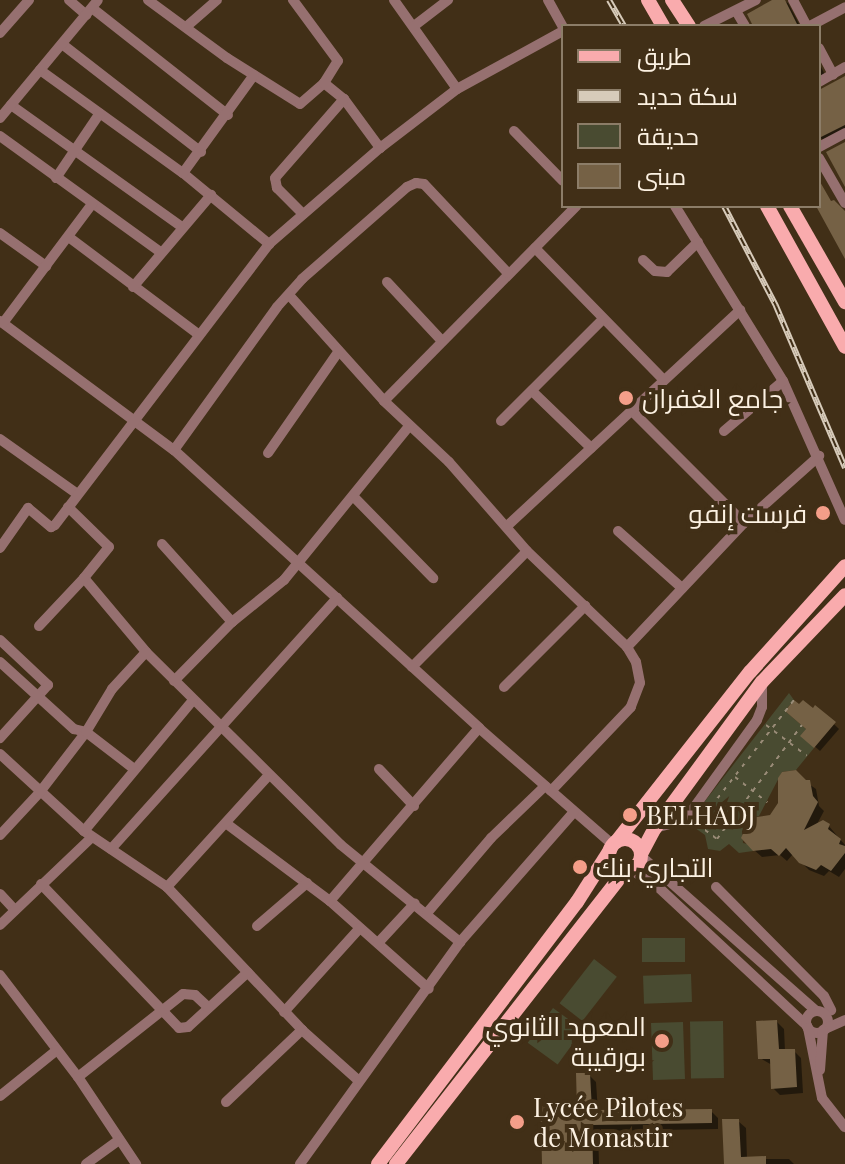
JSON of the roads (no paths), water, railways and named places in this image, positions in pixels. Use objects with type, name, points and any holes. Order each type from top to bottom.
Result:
[{"type":"main road","points":[[648,0],[662,24]]},
{"type":"main road","points":[[672,0],[687,24]]},
{"type":"main road","points":[[768,208],[845,347]]},
{"type":"main road","points":[[791,208],[845,302]]},
{"type":"main road","points":[[378,1164],[577,902],[613,846],[750,672],[845,566]]},
{"type":"main road","points":[[396,1164],[641,855],[655,828],[762,682],[845,595]]},
{"type":"main road","points":[[613,846],[630,840],[641,855]]},
{"type":"main road","points":[[613,846],[612,864],[628,870]]},
{"type":"street","points":[[0,33],[29,0]]},
{"type":"street","points":[[69,0],[92,8],[228,115]]},
{"type":"street","points":[[148,0],[300,104],[324,83],[337,65],[338,57],[293,0]]},
{"type":"street","points":[[186,27],[217,0]]},
{"type":"street","points":[[394,0],[457,89]]},
{"type":"street","points":[[414,26],[448,0]]},
{"type":"street","points":[[548,0],[561,25]]},
{"type":"street","points":[[708,24],[756,0]]},
{"type":"street","points":[[793,0],[808,24]]},
{"type":"street","points":[[813,24],[845,7]]},
{"type":"street","points":[[0,118],[92,8]]},
{"type":"street","points":[[736,11],[744,24]]},
{"type":"street","points":[[0,548],[26,510],[30,509],[51,527],[269,244],[380,148],[457,89],[561,30]]},
{"type":"street","points":[[62,44],[201,152]]},
{"type":"street","points":[[821,52],[833,74]]},
{"type":"street","points":[[821,81],[845,67]]},
{"type":"street","points":[[40,70],[183,173],[269,244]]},
{"type":"street","points":[[183,173],[228,115],[254,75]]},
{"type":"street","points":[[324,83],[344,99],[380,148]]},
{"type":"street","points":[[303,214],[277,188],[275,178],[344,99]]},
{"type":"street","points":[[11,105],[182,227]]},
{"type":"street","points":[[56,178],[100,113]]},
{"type":"street","points":[[514,131],[561,179]]},
{"type":"street","points":[[821,146],[845,133]]},
{"type":"street","points":[[0,136],[160,252]]},
{"type":"street","points":[[821,161],[843,196]]},
{"type":"street","points":[[174,450],[302,279],[416,183],[424,184],[508,273]]},
{"type":"street","points":[[133,287],[211,195]]},
{"type":"street","points":[[92,204],[70,238],[1,322],[174,450],[613,846]]},
{"type":"street","points":[[384,401],[574,208]]},
{"type":"street","points":[[676,208],[783,381],[845,520]]},
{"type":"street","points":[[0,233],[46,266]]},
{"type":"street","points":[[70,238],[198,334]]},
{"type":"street","points":[[643,260],[655,271],[667,272],[698,242]]},
{"type":"street","points":[[535,248],[663,379]]},
{"type":"street","points":[[387,282],[442,341]]},
{"type":"street","points":[[289,295],[384,401],[449,462],[527,551],[627,647],[639,675],[636,699],[548,789],[491,838],[427,913]]},
{"type":"street","points":[[507,526],[740,310]]},
{"type":"street","points":[[501,421],[603,319]]},
{"type":"street","points":[[268,453],[339,351]]},
{"type":"street","points":[[724,431],[783,381]]},
{"type":"street","points":[[532,391],[591,448]]},
{"type":"street","points":[[631,410],[744,523]]},
{"type":"street","points":[[174,681],[232,622],[284,580],[409,426]]},
{"type":"street","points":[[0,439],[76,493]]},
{"type":"street","points":[[627,647],[744,523],[819,456]]},
{"type":"street","points":[[353,496],[433,578]]},
{"type":"street","points":[[39,626],[109,547],[68,507]]},
{"type":"street","points":[[618,531],[682,588]]},
{"type":"street","points":[[162,544],[232,622]]},
{"type":"street","points":[[412,667],[527,551]]},
{"type":"street","points":[[84,578],[146,652],[268,776],[460,942]]},
{"type":"street","points":[[111,849],[337,598]]},
{"type":"street","points":[[504,687],[585,606]]},
{"type":"street","points":[[0,640],[48,685],[1,735]]},
{"type":"street","points":[[0,835],[40,792],[86,732],[112,689],[146,652]]},
{"type":"street","points":[[0,662],[74,729],[86,732],[133,768]]},
{"type":"street","points":[[0,925],[88,834],[133,768],[193,700]]},
{"type":"street","points":[[330,901],[479,728]]},
{"type":"street","points":[[0,754],[88,834],[167,887],[284,1012],[358,1080]]},
{"type":"street","points":[[379,769],[414,806]]},
{"type":"street","points":[[167,887],[268,776]]},
{"type":"street","points":[[300,1164],[460,942],[574,812]]},
{"type":"street","points":[[227,824],[330,901],[429,989]]},
{"type":"street","points":[[641,855],[823,1011],[827,1020],[819,1088]]},
{"type":"street","points":[[628,870],[656,885],[813,1032],[845,1020]]},
{"type":"street","points":[[257,926],[307,883]]},
{"type":"street","points":[[41,884],[179,1028],[184,1028],[248,972]]},
{"type":"street","points":[[716,887],[824,996],[823,1011]]},
{"type":"street","points":[[0,894],[15,910]]},
{"type":"street","points":[[378,943],[415,903]]},
{"type":"street","points":[[284,1012],[360,928]]},
{"type":"street","points":[[0,975],[78,1077],[136,1164]]},
{"type":"street","points":[[78,1077],[187,994],[195,995],[208,1007]]},
{"type":"street","points":[[845,1012],[823,1011],[808,1016],[819,1088],[829,1110],[845,1127]]},
{"type":"street","points":[[226,1102],[302,1030]]},
{"type":"street","points":[[0,1096],[57,1050]]},
{"type":"street","points":[[86,1164],[119,1140]]},
{"type":"railway","points":[[609,0],[623,24]]},
{"type":"railway","points":[[725,208],[776,306],[845,468]]},
{"type":"place","name":"جامع الغفران","points":[[626,398]]},
{"type":"place","name":"فرست إنفو","points":[[823,513]]},
{"type":"place","name":"BELHADJ","points":[[630,815]]},
{"type":"place","name":"التجاري بنك","points":[[580,867]]},
{"type":"place","name":"المعهد الثانوي بورقيبة","points":[[662,1041]]},
{"type":"place","name":"Lycée Pilotes de Monastir","points":[[517,1122]]}]
